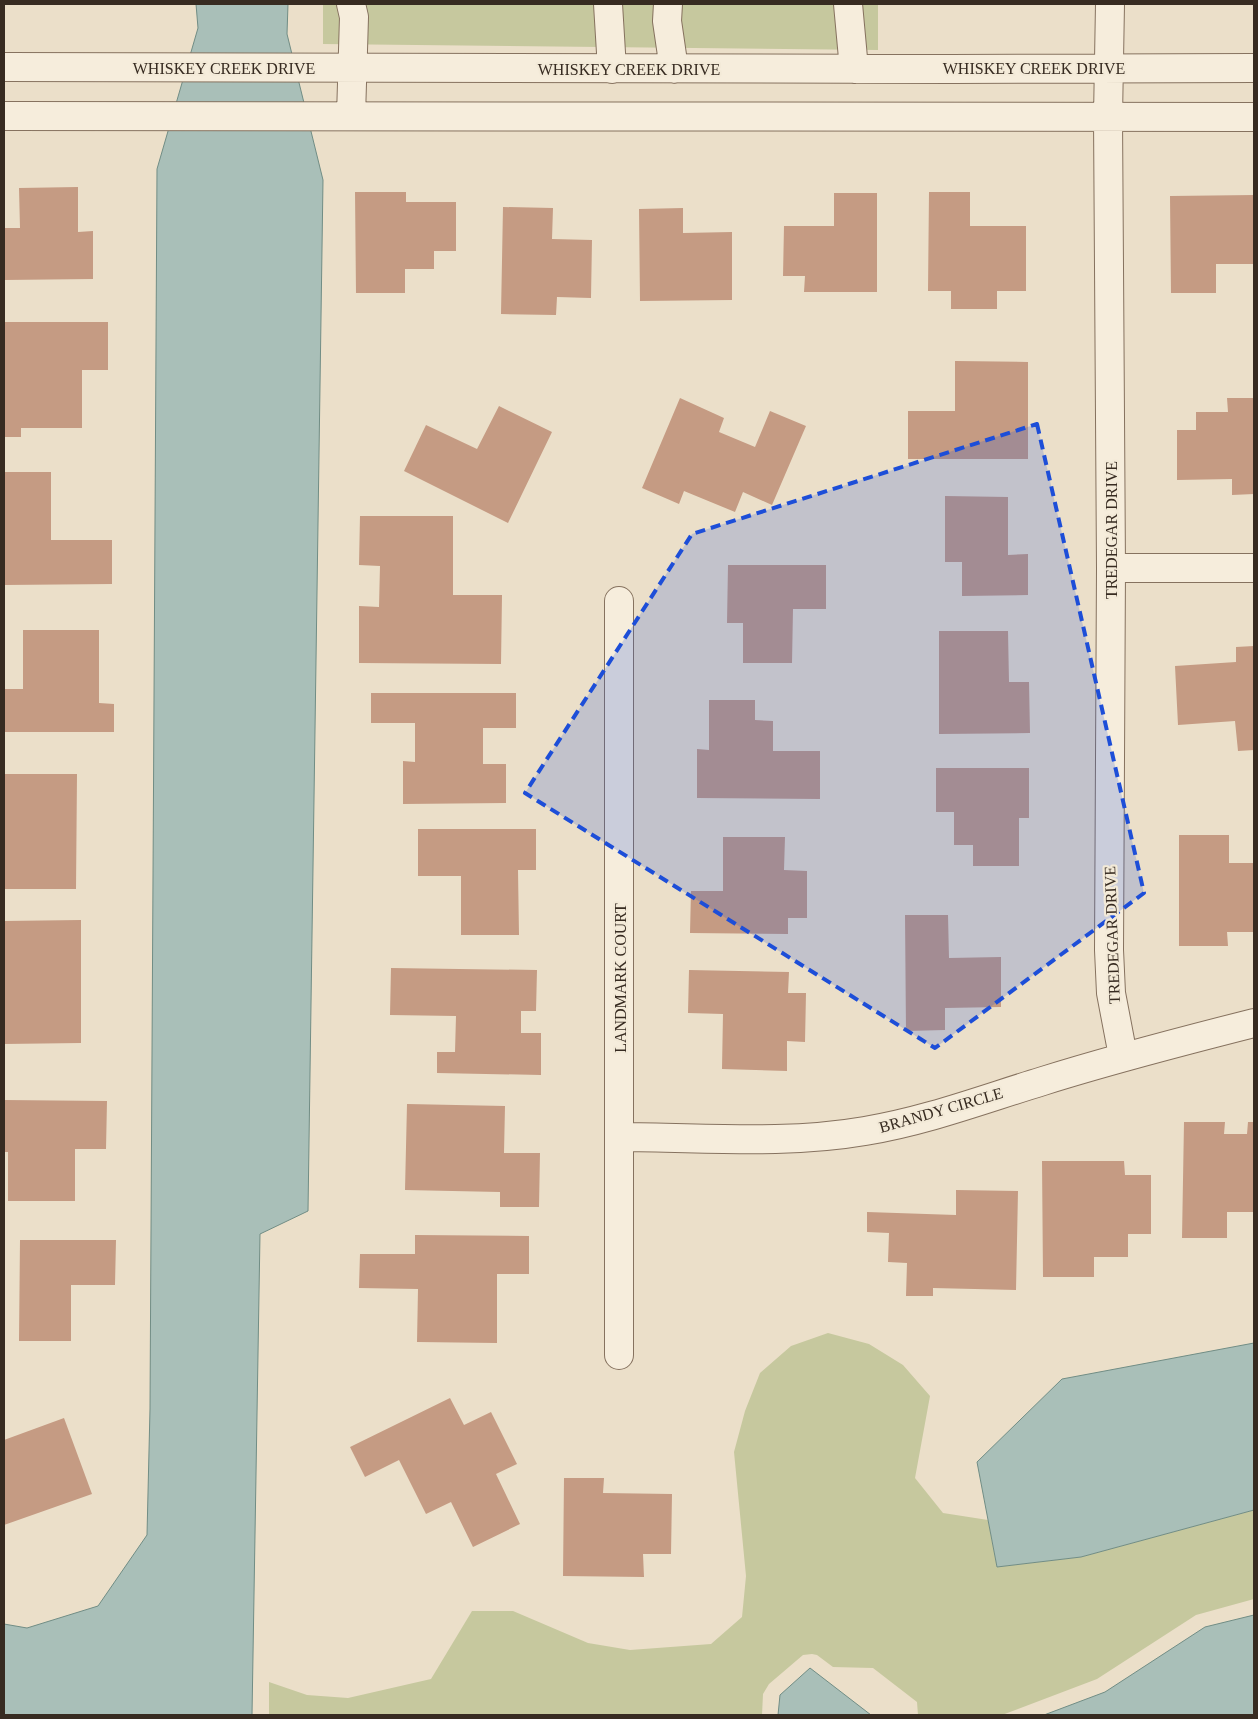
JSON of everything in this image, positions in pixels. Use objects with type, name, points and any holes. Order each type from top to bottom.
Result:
[{"type":"street","points":[[351,4],[354,16],[351,116]]},
{"type":"street","points":[[608,4],[612,69]]},
{"type":"street","points":[[848,4],[854,69]]},
{"type":"street","name":"TREDEGAR DRIVE","points":[[1110,4],[1108,117],[1111,568],[1110,950],[1112,993],[1123,1056]]},
{"type":"street","points":[[667,12],[674,69]]},
{"type":"street","name":"WHISKEY CREEK DRIVE","points":[[4,68],[1254,68]]},
{"type":"street","points":[[4,116],[1254,117]]},
{"type":"street","points":[[1111,568],[1254,568]]},
{"type":"street","name":"LANDMARK COURT","points":[[619,601],[619,1355]]},
{"type":"street","name":"BRANDY CIRCLE","points":[[620,1137],[780,1140],[824,1137],[866,1131],[908,1122],[1123,1056],[1254,1023]]},
{"type":"highlighted area","points":[[1037,424],[1144,893],[935,1048],[525,793],[692,534]]},
{"type":"green space","points":[[323,4],[878,4],[878,50],[323,44]]},
{"type":"green space","points":[[828,1333],[869,1344],[903,1365],[930,1396],[915,1478],[943,1513],[988,1520],[997,1567],[1081,1557],[1254,1510],[1254,1599],[1196,1615],[1097,1679],[1002,1715],[918,1715],[917,1702],[873,1668],[833,1667],[817,1655],[812,1654],[803,1655],[769,1684],[763,1694],[762,1715],[269,1715],[269,1682],[307,1695],[348,1698],[431,1679],[472,1611],[513,1611],[588,1643],[630,1650],[711,1644],[742,1617],[746,1576],[734,1452],[745,1411],[760,1373],[791,1346]]},
{"type":"water","points":[[196,4],[288,4],[287,34],[323,180],[308,1211],[260,1234],[252,1715],[4,1715],[4,1624],[27,1628],[98,1606],[147,1535],[150,1409],[157,169],[198,28]]},
{"type":"water","points":[[1254,1343],[1254,1510],[1081,1557],[997,1567],[977,1462],[1062,1379]]},
{"type":"water","points":[[1254,1615],[1254,1715],[1044,1715],[1105,1692],[1205,1627]]},
{"type":"water","points":[[810,1668],[871,1715],[778,1715],[780,1695]]},
{"type":"building","points":[[78,187],[78,232],[93,231],[93,279],[4,280],[4,228],[20,228],[19,188]]},
{"type":"building","points":[[355,192],[406,192],[406,202],[456,202],[456,251],[434,251],[434,269],[405,269],[405,293],[356,293]]},
{"type":"building","points":[[929,192],[970,192],[970,226],[1026,226],[1026,291],[997,291],[997,309],[951,309],[951,291],[928,291]]},
{"type":"building","points":[[834,193],[877,193],[877,292],[804,292],[805,276],[783,276],[784,226],[834,226]]},
{"type":"building","points":[[1254,195],[1254,264],[1216,264],[1216,293],[1171,293],[1170,196]]},
{"type":"building","points":[[503,207],[553,208],[552,239],[592,240],[591,298],[557,297],[556,315],[501,314]]},
{"type":"building","points":[[683,208],[683,233],[732,232],[732,300],[640,301],[639,209]]},
{"type":"building","points":[[4,322],[108,322],[108,370],[82,370],[82,428],[21,428],[21,437],[4,437]]},
{"type":"building","points":[[955,361],[1028,362],[1028,459],[908,459],[908,411],[955,411]]},
{"type":"building","points":[[680,398],[724,418],[719,432],[755,447],[770,411],[806,426],[772,505],[743,492],[735,512],[684,491],[679,504],[642,488]]},
{"type":"building","points":[[1227,398],[1254,398],[1254,494],[1232,495],[1232,479],[1177,480],[1177,430],[1196,430],[1196,412],[1228,412]]},
{"type":"building","points":[[499,406],[552,432],[508,523],[404,471],[426,425],[477,449]]},
{"type":"building","points":[[4,472],[51,472],[51,540],[112,540],[112,584],[4,585]]},
{"type":"building","points":[[945,496],[1008,497],[1008,555],[1028,554],[1028,595],[962,596],[962,562],[945,562]]},
{"type":"building","points":[[360,516],[453,516],[453,595],[502,595],[501,664],[359,663],[359,606],[379,607],[380,566],[359,565]]},
{"type":"building","points":[[728,565],[826,565],[826,609],[793,609],[792,663],[743,663],[743,623],[727,623]]},
{"type":"building","points":[[23,630],[99,630],[99,703],[114,704],[114,732],[4,732],[4,689],[23,689]]},
{"type":"building","points":[[939,631],[1008,631],[1009,682],[1029,682],[1030,733],[939,734]]},
{"type":"building","points":[[1254,646],[1254,750],[1238,751],[1235,721],[1178,725],[1175,666],[1236,662],[1236,647]]},
{"type":"building","points":[[371,693],[516,693],[516,728],[483,728],[483,764],[506,764],[506,803],[403,804],[403,761],[415,762],[415,723],[371,723]]},
{"type":"building","points":[[709,700],[755,700],[755,720],[773,721],[773,751],[820,751],[820,799],[697,798],[697,749],[709,750]]},
{"type":"building","points":[[936,768],[1029,768],[1029,818],[1019,818],[1019,866],[973,866],[973,845],[954,845],[954,812],[936,812]]},
{"type":"building","points":[[4,774],[77,774],[76,889],[4,889]]},
{"type":"building","points":[[418,829],[536,829],[536,870],[518,870],[519,935],[461,935],[461,876],[418,876]]},
{"type":"building","points":[[1179,835],[1229,835],[1229,863],[1254,863],[1254,932],[1227,932],[1228,946],[1179,946]]},
{"type":"building","points":[[723,837],[785,837],[784,870],[807,871],[807,918],[788,918],[788,934],[690,933],[691,891],[723,891]]},
{"type":"building","points":[[905,915],[948,915],[949,958],[1001,957],[1001,1007],[945,1008],[945,1030],[906,1031]]},
{"type":"building","points":[[81,920],[81,1043],[4,1044],[4,921]]},
{"type":"building","points":[[391,968],[537,970],[536,1011],[521,1011],[521,1033],[541,1033],[541,1075],[437,1073],[437,1052],[455,1052],[456,1016],[390,1015]]},
{"type":"building","points":[[689,970],[789,972],[788,993],[806,993],[805,1042],[787,1041],[787,1071],[722,1069],[723,1014],[688,1013]]},
{"type":"building","points":[[4,1100],[107,1101],[106,1149],[75,1149],[75,1201],[8,1201],[8,1152],[4,1152]]},
{"type":"building","points":[[407,1104],[505,1106],[504,1153],[540,1153],[539,1207],[500,1207],[500,1192],[405,1190]]},
{"type":"building","points":[[1184,1122],[1225,1122],[1224,1134],[1247,1134],[1248,1122],[1254,1122],[1254,1212],[1227,1212],[1227,1238],[1182,1238]]},
{"type":"building","points":[[1042,1161],[1124,1161],[1125,1175],[1151,1175],[1151,1234],[1128,1234],[1128,1257],[1094,1257],[1094,1277],[1043,1277]]},
{"type":"building","points":[[956,1190],[1018,1191],[1016,1290],[933,1288],[933,1296],[906,1296],[907,1263],[888,1262],[889,1233],[867,1232],[867,1212],[956,1215]]},
{"type":"building","points":[[415,1235],[529,1236],[529,1274],[497,1274],[497,1343],[417,1342],[418,1289],[359,1288],[360,1254],[415,1254]]},
{"type":"building","points":[[20,1240],[116,1240],[115,1285],[71,1285],[71,1341],[19,1341]]},
{"type":"building","points":[[450,1398],[464,1425],[491,1412],[517,1464],[496,1474],[520,1524],[473,1547],[451,1502],[426,1514],[399,1460],[365,1477],[350,1447]]},
{"type":"building","points":[[64,1418],[92,1494],[4,1525],[4,1440]]},
{"type":"building","points":[[564,1478],[604,1478],[603,1493],[672,1494],[671,1554],[643,1554],[644,1577],[563,1576]]}]
